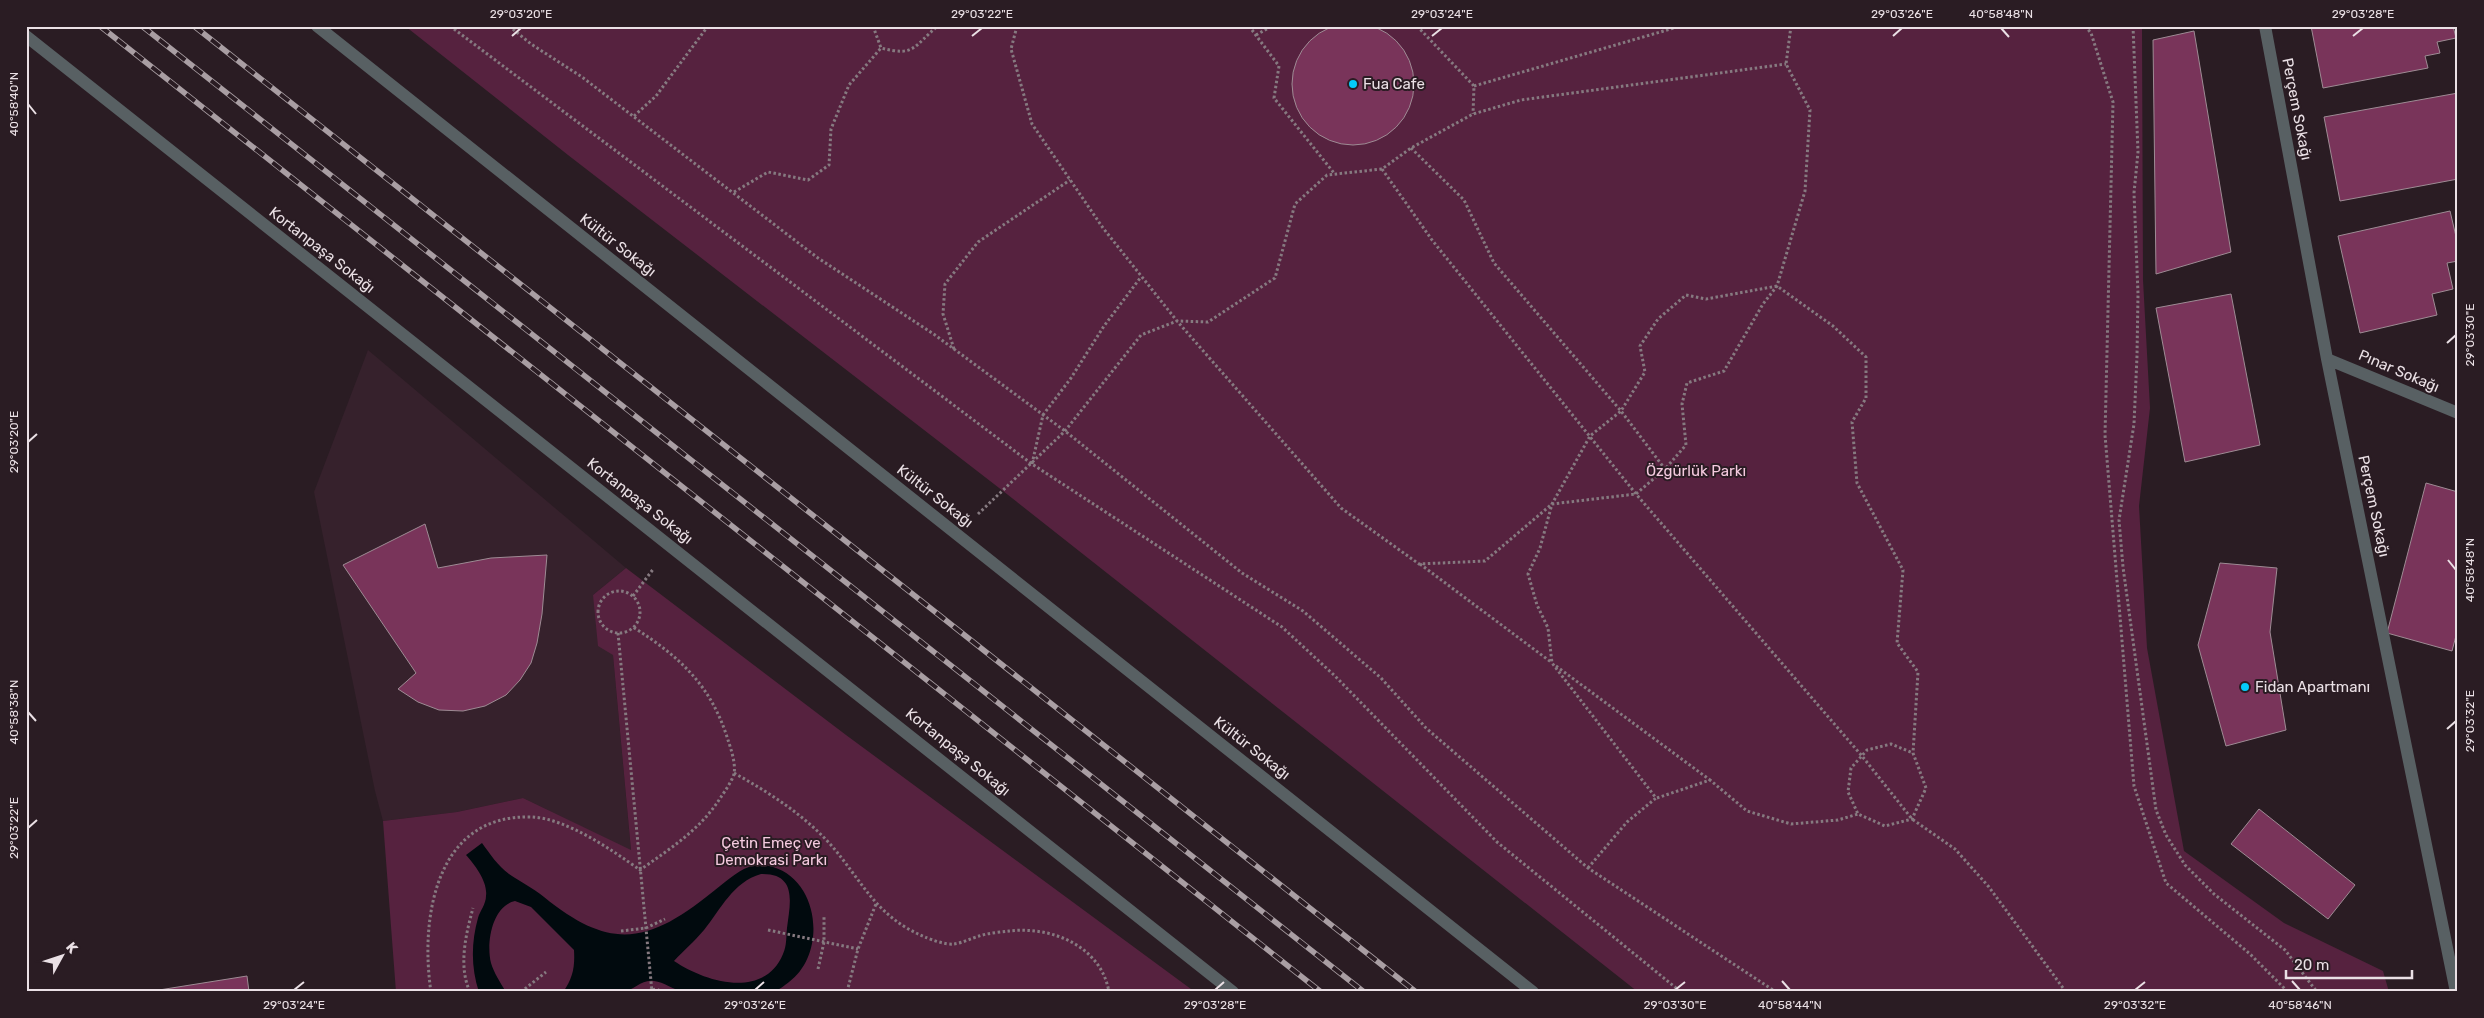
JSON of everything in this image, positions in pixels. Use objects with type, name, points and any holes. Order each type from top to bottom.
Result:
[{"type":"street","name":"Kültür Sokağı","points":[[317,26],[1533,992]]},
{"type":"street","name":"Perçem Sokağı","points":[[2265,26],[2327,358],[2456,992]]},
{"type":"street","name":"Kortanpaşa Sokağı","points":[[26,36],[1233,992]]},
{"type":"street","name":"Pınar Sokağı","points":[[2327,358],[2458,413]]},
{"type":"path","points":[[450,26],[1032,464],[1282,627],[1335,676],[1497,842],[1681,992]]},
{"type":"path","points":[[509,26],[531,44],[582,77],[634,116],[818,258],[954,349],[1065,431],[1242,573],[1303,611],[1381,678],[1426,728],[1588,868],[1776,992]]},
{"type":"path","points":[[634,116],[656,96],[708,26]]},
{"type":"path","points":[[873,26],[880,48]]},
{"type":"path","points":[[880,48],[900,53],[914,48],[938,26]]},
{"type":"path","points":[[1017,26],[1011,49],[1032,124],[1103,228],[1141,277],[1177,321],[1341,508],[1420,564],[1710,780],[1746,812],[1791,824],[1838,820],[1858,814],[1885,826],[1912,819]]},
{"type":"path","points":[[1249,26],[1279,66],[1274,98],[1334,174]]},
{"type":"path","points":[[1256,35],[1272,26]]},
{"type":"path","points":[[1417,26],[1474,86],[1473,114]]},
{"type":"path","points":[[1474,86],[1681,26]]},
{"type":"path","points":[[1420,564],[1485,561],[1552,504],[1636,494],[1665,469],[1686,445],[1682,404],[1687,383],[1724,371],[1763,304],[1776,286],[1805,191],[1810,110],[1786,64],[1791,26]]},
{"type":"path","points":[[2086,26],[2091,33],[2113,102],[2105,435],[2134,786],[2166,883],[2250,954],[2288,992]]},
{"type":"path","points":[[2133,26],[2138,152],[2134,193],[2138,294],[2137,356],[2134,424],[2119,520],[2123,567],[2156,810],[2166,835],[2185,865],[2214,894],[2285,950],[2317,992]]},
{"type":"path","points":[[734,192],[768,172],[808,180],[829,165],[831,129],[849,85],[880,48]]},
{"type":"path","points":[[956,534],[1065,431],[1141,335],[1177,321],[1208,322],[1275,278],[1295,204],[1327,174],[1382,169],[1411,148],[1473,114],[1521,100],[1786,64]]},
{"type":"path","points":[[1411,148],[1464,200],[1494,263],[1621,412],[1665,469]]},
{"type":"path","points":[[1382,169],[1432,240],[1636,494],[1862,756],[1912,819],[1955,849],[1989,887],[2066,992]]},
{"type":"path","points":[[954,349],[943,314],[945,284],[978,242],[1070,180]]},
{"type":"path","points":[[1032,464],[1043,415],[1071,378],[1104,326],[1141,277]]},
{"type":"path","points":[[1656,798],[1552,663],[1548,628],[1537,605],[1528,574],[1540,548],[1552,504],[1590,436],[1621,412],[1645,372],[1640,346],[1658,319],[1686,295],[1706,299],[1776,286],[1833,326],[1866,357],[1866,398],[1852,422],[1857,484],[1903,570],[1897,643],[1918,672],[1913,754],[1926,788],[1912,819]]},
{"type":"path","points":[[622,590],[634,596],[640,606],[640,618],[633,627],[618,633],[604,626],[599,616],[599,607],[603,598],[611,592],[622,590]]},
{"type":"path","points":[[633,627],[678,659],[697,678],[712,700],[723,723],[731,748],[734,773],[712,810],[698,828],[680,843],[640,870]]},
{"type":"path","points":[[618,633],[651,989]]},
{"type":"path","points":[[1858,814],[1848,792],[1851,768],[1867,750],[1891,744],[1913,754]]},
{"type":"path","points":[[734,773],[772,794],[806,821],[831,846],[876,904],[900,925],[926,938],[954,944],[982,935],[1012,931],[1034,931],[1069,940],[1086,950],[1098,964],[1107,980],[1109,992]]},
{"type":"path","points":[[1588,868],[1627,822],[1656,798],[1710,780]]},
{"type":"path","points":[[431,992],[428,935],[439,876],[456,849],[467,838],[487,825],[509,818],[532,817],[554,822],[619,855],[640,870]]},
{"type":"path","points":[[847,992],[858,949],[876,904]]},
{"type":"path","points":[[470,992],[464,967],[464,946],[473,908]]},
{"type":"path","points":[[818,969],[824,942],[824,916]]},
{"type":"path","points":[[620,931],[646,930],[665,919]]},
{"type":"path","points":[[768,930],[858,949]]},
{"type":"path","points":[[521,992],[546,972]]},
{"type":"path","points":[[643,992],[651,989],[663,992]]},
{"type":"shaded area","points":[[368,350],[626,568],[593,595],[613,655],[631,851],[523,798],[457,812],[383,821],[375,791],[314,492]]},
{"type":"shaded area","points":[[482,843],[498,864],[509,874],[569,915],[592,927],[613,934],[634,934],[654,929],[696,905],[744,869],[757,865],[773,867],[789,875],[801,887],[809,902],[813,919],[813,937],[809,954],[801,970],[789,982],[770,993],[690,992],[650,981],[623,992],[563,992],[573,972],[574,950],[531,907],[515,901],[507,904],[496,918],[489,946],[491,963],[495,974],[506,992],[479,992],[474,974],[473,946],[479,915],[486,899],[486,891],[480,874],[466,855]],"holes":[[[761,874],[773,875],[786,884],[790,900],[785,947],[774,968],[762,977],[748,982],[733,983],[701,975],[674,961],[704,930],[728,897],[743,883]]]},
{"type":"green space","name":"Özgürlük Parkı","points":[[405,26],[2142,26],[2143,280],[2150,408],[2139,506],[2147,648],[2184,851],[2284,923],[2383,971],[2389,992],[1638,992],[1003,491],[568,155]]},
{"type":"green space","name":"Çetin Emeç ve Demokrasi Parkı","points":[[626,568],[846,735],[1195,992],[396,992],[383,821],[457,812],[523,798],[631,850],[613,655],[598,646],[593,595]]},
{"type":"building","name":"Fua Cafe","points":[[1353,23],[1365,24],[1376,28],[1387,33],[1396,41],[1404,50],[1409,61],[1413,72],[1413,96],[1409,107],[1404,118],[1396,127],[1387,135],[1376,140],[1365,144],[1353,145],[1341,144],[1330,140],[1319,135],[1310,127],[1302,118],[1297,107],[1293,96],[1292,84],[1293,72],[1297,61],[1302,50],[1310,41],[1319,33],[1330,28],[1341,24]]},
{"type":"building","points":[[2311,26],[2453,26],[2456,38],[2437,42],[2440,53],[2425,56],[2428,68],[2323,88]]},
{"type":"building","points":[[2194,31],[2231,252],[2156,274],[2153,40]]},
{"type":"building","points":[[2458,93],[2458,179],[2340,201],[2324,117]]},
{"type":"building","points":[[2450,211],[2458,245],[2458,261],[2447,263],[2453,289],[2432,294],[2437,315],[2360,333],[2338,236]]},
{"type":"building","points":[[2231,294],[2260,445],[2185,462],[2156,308]]},
{"type":"building","points":[[2426,483],[2458,492],[2458,628],[2452,651],[2387,633]]},
{"type":"building","points":[[425,524],[438,568],[491,558],[547,555],[542,614],[531,663],[520,680],[506,695],[485,706],[463,711],[439,710],[418,702],[398,689],[416,673],[343,565]]},
{"type":"building","name":"Fidan Apartmanı","points":[[2220,563],[2277,568],[2270,632],[2286,730],[2226,746],[2198,645]]},
{"type":"building","points":[[2259,809],[2355,885],[2328,919],[2231,844]]},
{"type":"building","points":[[247,976],[249,992],[159,990]]},
{"type":"railway","points":[[100,26],[1321,992]]},
{"type":"railway","points":[[142,26],[1364,992]]},
{"type":"railway","points":[[194,26],[1416,992]]},
{"type":"place","name":"Fua Cafe","points":[[1353,84]]},
{"type":"place","name":"Fidan Apartmanı","points":[[2245,687]]}]
